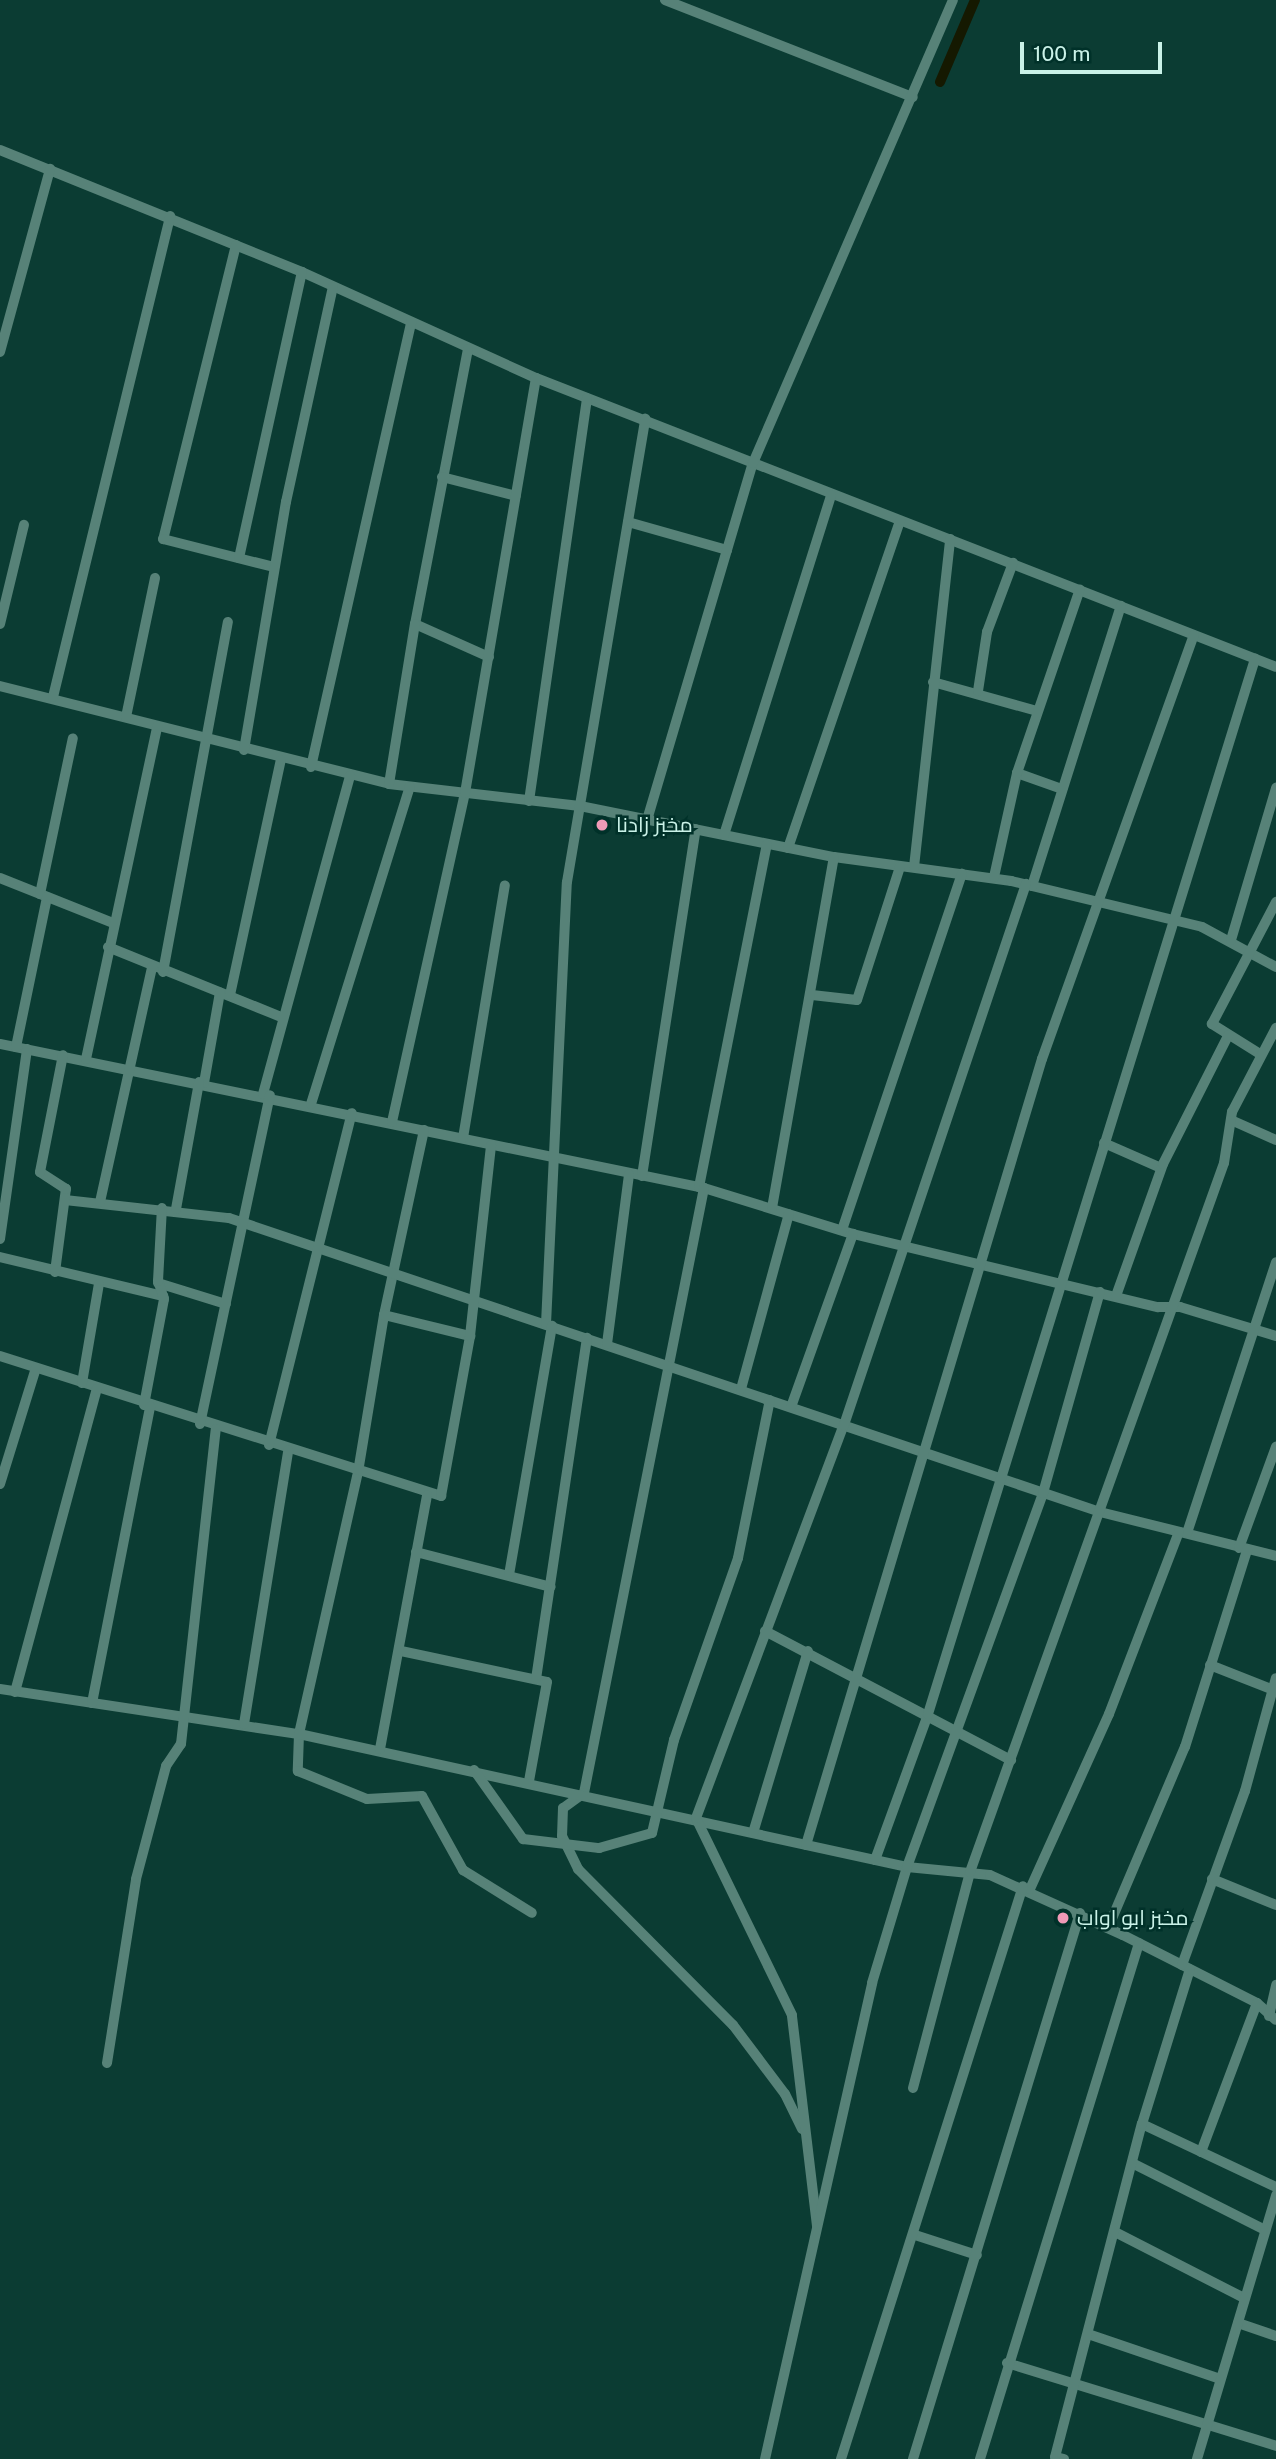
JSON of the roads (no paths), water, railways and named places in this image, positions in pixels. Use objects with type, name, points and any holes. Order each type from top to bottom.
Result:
[{"type":"street","points":[[665,0],[913,97]]},
{"type":"street","points":[[647,820],[752,463],[953,0]]},
{"type":"street","points":[[0,150],[170,216],[302,272],[537,378],[1276,667]]},
{"type":"street","points":[[0,352],[50,169]]},
{"type":"street","points":[[53,697],[170,216]]},
{"type":"street","points":[[236,245],[163,539],[274,567]]},
{"type":"street","points":[[239,558],[302,272]]},
{"type":"street","points":[[244,750],[274,567],[333,287]]},
{"type":"street","points":[[311,767],[411,322]]},
{"type":"street","points":[[390,784],[415,624],[468,349]]},
{"type":"street","points":[[392,1122],[465,793],[537,378]]},
{"type":"street","points":[[529,801],[587,397]]},
{"type":"street","points":[[509,1576],[549,1325],[567,882],[645,419]]},
{"type":"street","points":[[442,477],[516,496]]},
{"type":"street","points":[[724,835],[831,495]]},
{"type":"street","points":[[788,848],[900,521]]},
{"type":"street","points":[[628,522],[727,550]]},
{"type":"street","points":[[0,624],[24,525]]},
{"type":"street","points":[[914,867],[950,539]]},
{"type":"street","points":[[978,691],[988,632],[1013,563]]},
{"type":"street","points":[[125,717],[155,578]]},
{"type":"street","points":[[994,877],[1017,773],[1080,589]]},
{"type":"street","points":[[817,2226],[792,2015],[696,1818],[844,1425],[1062,789],[1121,606]]},
{"type":"street","points":[[163,972],[209,740],[228,622]]},
{"type":"street","points":[[415,624],[489,657]]},
{"type":"street","points":[[806,1845],[1042,1059],[1100,904],[1194,635]]},
{"type":"street","points":[[876,1860],[928,1714],[1002,1477],[1058,1282],[1255,659]]},
{"type":"street","points":[[933,681],[978,691],[1037,711]]},
{"type":"street","points":[[0,686],[53,697],[281,760],[410,788],[580,806],[834,857],[994,877],[1174,921],[1231,940],[1276,967]]},
{"type":"street","points":[[86,1059],[157,727]]},
{"type":"street","points":[[0,1239],[22,1048],[44,896],[73,738]]},
{"type":"street","points":[[176,1209],[201,1083],[281,760]]},
{"type":"street","points":[[1017,773],[1062,789]]},
{"type":"street","points":[[200,1424],[226,1304],[248,1224],[281,1017],[351,776]]},
{"type":"street","points":[[311,1104],[410,788]]},
{"type":"street","points":[[1231,940],[1276,788]]},
{"type":"street","points":[[642,1176],[696,829]]},
{"type":"street","points":[[767,845],[701,1188],[670,1366],[584,1793],[563,1808],[562,1836],[570,1847],[578,1869],[733,2025],[785,2094],[804,2132]]},
{"type":"street","points":[[772,1208],[812,995],[834,857]]},
{"type":"street","points":[[812,995],[857,1000],[900,867]]},
{"type":"street","points":[[842,1230],[962,873]]},
{"type":"street","points":[[0,878],[113,923]]},
{"type":"street","points":[[463,1138],[505,885]]},
{"type":"street","points":[[1260,1054],[1212,1024],[1276,902]]},
{"type":"street","points":[[108,947],[163,972],[281,1017]]},
{"type":"street","points":[[100,1202],[133,1068],[152,967]]},
{"type":"street","points":[[913,2088],[970,1872],[1100,1512],[1169,1306],[1224,1163],[1231,1120],[1260,1054],[1276,1028]]},
{"type":"street","points":[[1116,1296],[1161,1168],[1228,1036]]},
{"type":"street","points":[[0,1044],[267,1094],[554,1159],[701,1188],[853,1234],[907,1244],[1116,1296],[1169,1306],[1276,1336]]},
{"type":"street","points":[[55,1272],[66,1189],[40,1172],[63,1055]]},
{"type":"street","points":[[269,1445],[352,1113]]},
{"type":"street","points":[[1231,1120],[1276,1140]]},
{"type":"street","points":[[424,1130],[384,1315],[358,1472],[299,1734],[298,1771],[367,1800],[422,1796],[463,1870],[532,1913]]},
{"type":"street","points":[[1104,1143],[1161,1168]]},
{"type":"street","points":[[0,1356],[200,1424],[427,1495],[443,1492],[470,1336],[491,1145]]},
{"type":"street","points":[[607,1345],[629,1174]]},
{"type":"street","points":[[65,1200],[176,1209],[248,1224],[1100,1512],[1276,1556]]},
{"type":"street","points":[[93,1703],[147,1406],[163,1296],[158,1283],[162,1208]]},
{"type":"street","points":[[741,1389],[789,1214]]},
{"type":"street","points":[[791,1407],[853,1234]]},
{"type":"street","points":[[0,1257],[99,1284],[163,1296]]},
{"type":"street","points":[[841,2459],[1027,1888],[1109,1714],[1183,1532],[1276,1262]]},
{"type":"street","points":[[158,1283],[226,1304]]},
{"type":"street","points":[[82,1383],[99,1284]]},
{"type":"street","points":[[765,2459],[872,1983],[907,1867],[1043,1493],[1100,1292]]},
{"type":"street","points":[[384,1315],[470,1336]]},
{"type":"street","points":[[536,1679],[587,1338]]},
{"type":"street","points":[[0,1484],[36,1368]]},
{"type":"street","points":[[15,1692],[97,1389]]},
{"type":"street","points":[[474,1770],[523,1839],[599,1849],[652,1833],[656,1808],[738,1558],[770,1400]]},
{"type":"street","points":[[107,2063],[136,1879],[166,1766],[181,1744],[180,1715],[216,1429]]},
{"type":"street","points":[[1108,1928],[1160,1813],[1210,1665],[1276,1447]]},
{"type":"street","points":[[244,1724],[288,1451]]},
{"type":"street","points":[[380,1749],[401,1651],[427,1495]]},
{"type":"street","points":[[416,1552],[551,1587]]},
{"type":"street","points":[[765,1631],[856,1674],[1011,1760]]},
{"type":"street","points":[[401,1651],[547,1682],[529,1781]]},
{"type":"street","points":[[753,1833],[808,1651]]},
{"type":"street","points":[[1064,2459],[1055,2457],[1142,2124],[1212,1880],[1275,1686],[1210,1665]]},
{"type":"street","points":[[0,1689],[244,1724],[380,1749],[656,1808],[753,1833],[907,1867],[970,1872],[1027,1888],[1080,1913],[1258,2003],[1272,2018]]},
{"type":"street","points":[[1212,1880],[1276,1905]]},
{"type":"street","points":[[913,2459],[1080,1913]]},
{"type":"street","points":[[981,2459],[1007,2363],[1139,1943]]},
{"type":"street","points":[[1272,2018],[1276,1985]]},
{"type":"street","points":[[1201,2152],[1258,2003]]},
{"type":"street","points":[[1142,2124],[1276,2187]]},
{"type":"street","points":[[1132,2163],[1265,2230]]},
{"type":"street","points":[[1197,2459],[1276,2196]]},
{"type":"street","points":[[1115,2232],[1244,2298]]},
{"type":"street","points":[[915,2235],[977,2255]]},
{"type":"street","points":[[1238,2323],[1276,2336]]},
{"type":"street","points":[[1088,2334],[1220,2379]]},
{"type":"street","points":[[1007,2363],[1276,2446]]},
{"type":"waterway","points":[[940,82],[975,0]]},
{"type":"place","name":"مخبز زادنا","points":[[602,825]]},
{"type":"place","name":"مخبز ابو اواب","points":[[1063,1918]]}]
